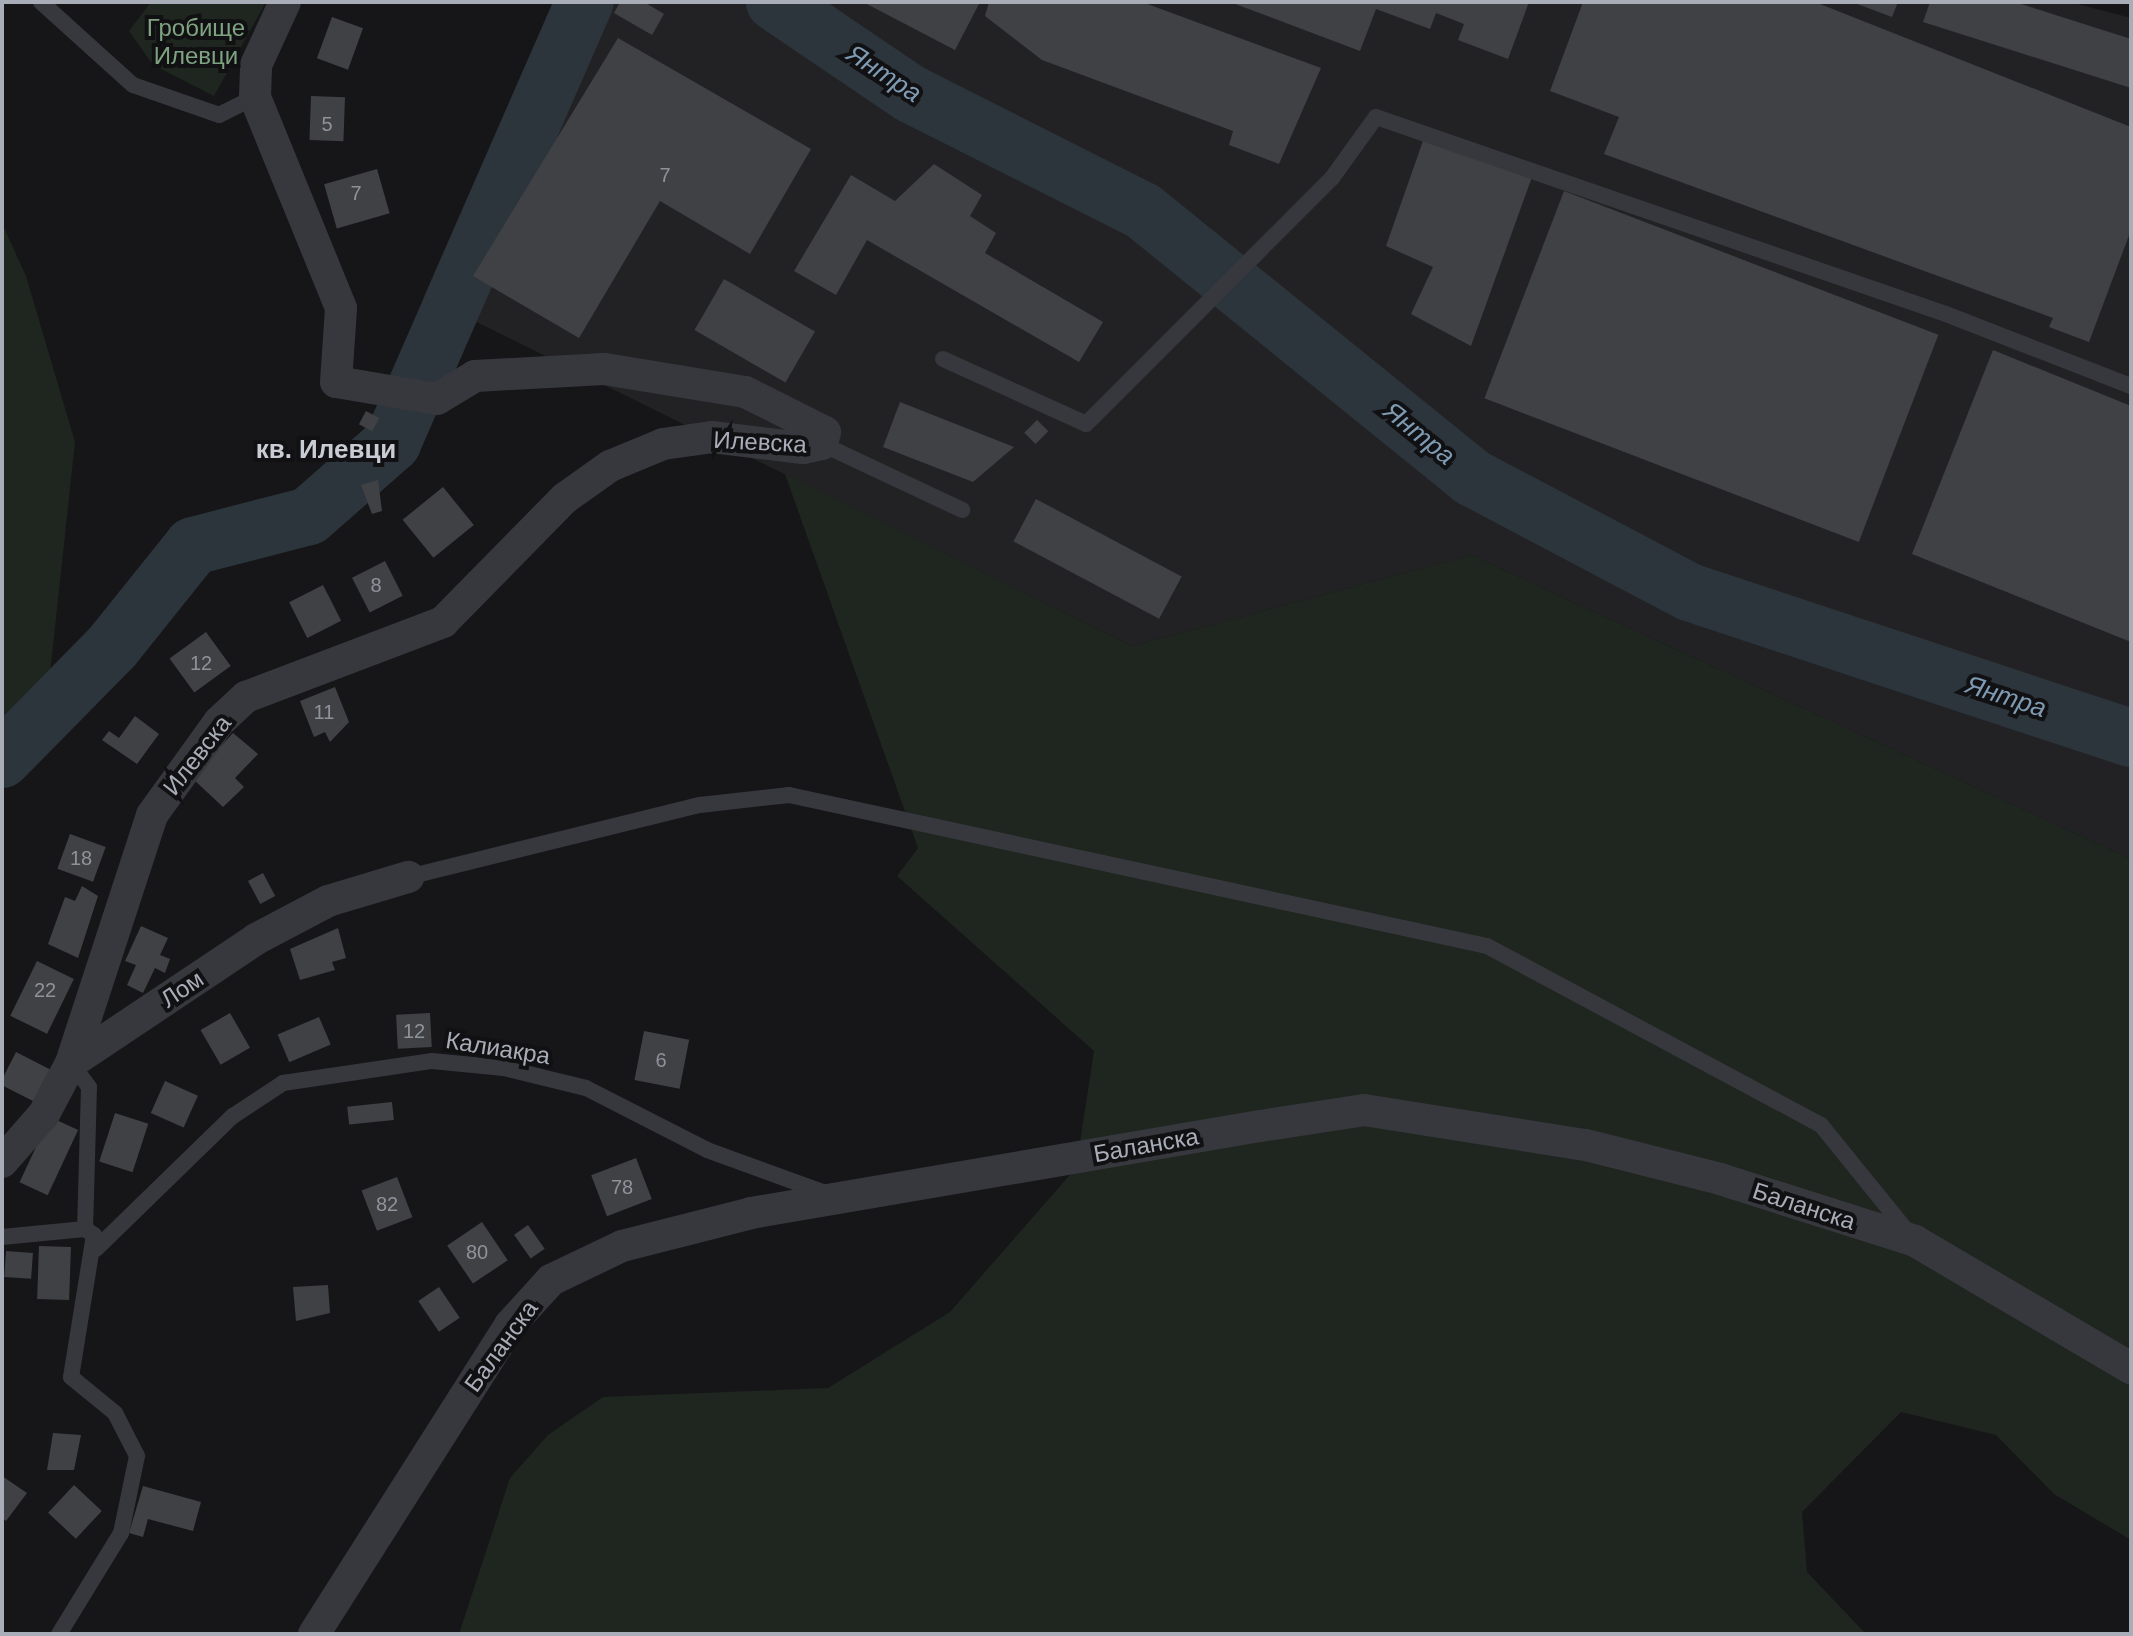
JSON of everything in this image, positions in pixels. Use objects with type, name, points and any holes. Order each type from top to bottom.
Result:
[{"type":"street","name":"Илевска","points":[[71,1063],[152,815],[219,722],[246,697],[443,622],[565,498],[610,466],[663,444],[712,437],[822,444],[825,432],[745,392],[604,369],[475,376],[437,399],[336,382],[341,308],[255,97],[256,65],[285,2]]},
{"type":"street","name":"Лом","points":[[2,1162],[44,1114],[71,1063],[256,939],[328,901],[408,877]]},
{"type":"street","name":"Баланска","points":[[314,1634],[510,1325],[551,1280],[622,1246],[839,1198],[1364,1110],[1586,1145],[1915,1241],[2131,1368]]},
{"type":"lane","points":[[41,2],[133,85],[219,115],[255,97]]},
{"type":"lane","points":[[943,359],[1086,424],[1332,178],[1376,117],[1946,314],[2131,386]]},
{"type":"lane","points":[[822,444],[962,510]]},
{"type":"lane","points":[[408,877],[700,805],[789,795],[1487,946],[1821,1125],[1915,1241]]},
{"type":"lane","name":"Калиакра","points":[[96,1249],[233,1116],[283,1083],[432,1061],[504,1068],[586,1088],[707,1150],[839,1198]]},
{"type":"lane","points":[[59,1634],[121,1533],[137,1474],[129,1430],[71,1377],[73,1330],[96,1249],[85,1229],[89,1087],[71,1063]]},
{"type":"lane","points":[[2,1237],[85,1229]]},
{"type":"shaded area","points":[[553,2],[2070,2],[2131,18],[2131,859],[1471,555],[1132,646],[424,296]]},
{"type":"green space","name":"Гробище Илевци","points":[[151,2],[266,2],[214,96],[153,65],[129,31]]},
{"type":"green space","points":[[2,223],[26,276],[75,442],[49,683],[2,780]]},
{"type":"green space","points":[[785,474],[1132,646],[1471,555],[2131,859],[2131,1540],[2054,1494],[1996,1435],[1901,1412],[1802,1512],[1807,1572],[1866,1634],[459,1634],[510,1478],[548,1435],[603,1397],[828,1388],[950,1312],[1076,1168],[1094,1051],[897,876],[918,848]]},
{"type":"building","points":[[620,2],[644,2],[664,14],[652,35],[614,13]]},
{"type":"building","points":[[863,2],[980,2],[955,50]]},
{"type":"building","points":[[989,2],[1142,2],[1321,68],[1279,164],[1229,145],[1233,131],[1042,60],[985,16]]},
{"type":"building","points":[[1230,2],[1529,2],[1508,59],[1458,40],[1464,24],[1436,13],[1430,29],[1376,9],[1360,51]]},
{"type":"building","points":[[1583,2],[1815,2],[2131,127],[2131,230],[2089,342],[2049,327],[2053,318],[1604,154],[1619,117],[1550,91]]},
{"type":"building","points":[[1852,2],[1898,2],[1892,17]]},
{"type":"building","points":[[1930,2],[2015,2],[2131,39],[2131,88],[1923,22]]},
{"type":"building","points":[[332,17],[363,28],[348,70],[317,58]]},
{"type":"building","points":[[618,38],[811,149],[750,254],[660,201],[579,338],[473,276]]},
{"type":"building","points":[[311,96],[345,97],[343,141],[309,140]]},
{"type":"building","points":[[1424,138],[1532,177],[1471,346],[1411,314],[1433,267],[1386,246]]},
{"type":"building","points":[[934,164],[982,195],[970,216],[996,233],[985,253],[1103,322],[1079,362],[867,240],[836,295],[794,271],[851,175],[895,201]]},
{"type":"building","points":[[377,169],[390,213],[337,228],[324,184]]},
{"type":"building","points":[[1564,191],[1938,335],[1859,542],[1484,398]]},
{"type":"building","points":[[724,279],[815,332],[785,383],[694,330]]},
{"type":"building","points":[[1993,350],[2131,406],[2131,642],[1912,554]]},
{"type":"building","points":[[900,402],[1014,447],[973,482],[883,447]]},
{"type":"building","points":[[366,411],[379,418],[372,431],[359,424]]},
{"type":"building","points":[[1037,420],[1048,431],[1036,444],[1024,433]]},
{"type":"building","points":[[378,480],[382,511],[372,514],[361,485]]},
{"type":"building","points":[[443,487],[474,525],[433,558],[403,520]]},
{"type":"building","points":[[1036,499],[1182,576],[1159,619],[1013,541]]},
{"type":"building","points":[[385,561],[403,596],[370,613],[352,578]]},
{"type":"building","points":[[323,585],[341,621],[307,638],[289,602]]},
{"type":"building","points":[[206,632],[231,666],[194,692],[170,658]]},
{"type":"building","points":[[335,687],[349,722],[330,742],[325,732],[314,737],[300,701]]},
{"type":"building","points":[[135,716],[159,734],[137,764],[102,740],[109,731],[119,738]]},
{"type":"building","points":[[233,733],[258,754],[235,778],[244,787],[223,807],[192,778]]},
{"type":"building","points":[[70,834],[106,847],[93,882],[57,869]]},
{"type":"building","points":[[263,873],[275,896],[260,904],[248,881]]},
{"type":"building","points":[[82,886],[98,896],[78,958],[48,944],[65,897],[75,901]]},
{"type":"building","points":[[141,926],[168,938],[160,955],[170,959],[165,973],[155,968],[143,993],[127,985],[136,965],[125,961]]},
{"type":"building","points":[[338,928],[346,958],[332,962],[335,970],[300,980],[290,949]]},
{"type":"building","points":[[37,961],[74,979],[47,1034],[10,1016]]},
{"type":"building","points":[[230,1013],[250,1048],[221,1065],[201,1030]]},
{"type":"building","points":[[430,1013],[432,1047],[398,1049],[396,1015]]},
{"type":"building","points":[[319,1017],[331,1045],[289,1062],[278,1035]]},
{"type":"building","points":[[644,1031],[689,1040],[680,1089],[634,1080]]},
{"type":"building","points":[[16,1052],[50,1069],[34,1101],[2,1085]]},
{"type":"building","points":[[165,1081],[198,1096],[184,1128],[151,1113]]},
{"type":"building","points":[[392,1102],[394,1120],[349,1125],[347,1107]]},
{"type":"building","points":[[115,1113],[148,1124],[133,1172],[99,1162]]},
{"type":"building","points":[[50,1117],[78,1130],[48,1195],[20,1182]]},
{"type":"building","points":[[636,1158],[652,1199],[607,1216],[591,1175]]},
{"type":"building","points":[[397,1177],[412,1217],[377,1231],[362,1191]]},
{"type":"building","points":[[482,1222],[508,1260],[473,1284],[447,1245]]},
{"type":"building","points":[[528,1225],[545,1249],[531,1259],[514,1235]]},
{"type":"building","points":[[39,1246],[71,1247],[69,1300],[37,1299]]},
{"type":"building","points":[[6,1251],[33,1253],[31,1279],[4,1277]]},
{"type":"building","points":[[328,1285],[330,1313],[296,1321],[293,1287]]},
{"type":"building","points":[[439,1287],[460,1318],[439,1332],[418,1301]]},
{"type":"building","points":[[53,1433],[81,1435],[74,1470],[47,1470]]},
{"type":"building","points":[[2,1476],[27,1493],[6,1521],[2,1518]]},
{"type":"building","points":[[74,1485],[102,1511],[76,1539],[48,1513]]},
{"type":"building","points":[[143,1486],[201,1502],[193,1531],[148,1519],[143,1537],[129,1533]]},
{"type":"waterway","points":[[2,759],[113,646],[193,546],[309,516],[392,443],[585,2]]},
{"type":"waterway","name":"Янтра","points":[[775,2],[911,94],[1143,211],[1473,478],[1689,592],[2131,738]]},
{"type":"district","name":"кв. Илевци","points":[[326,450]]}]
